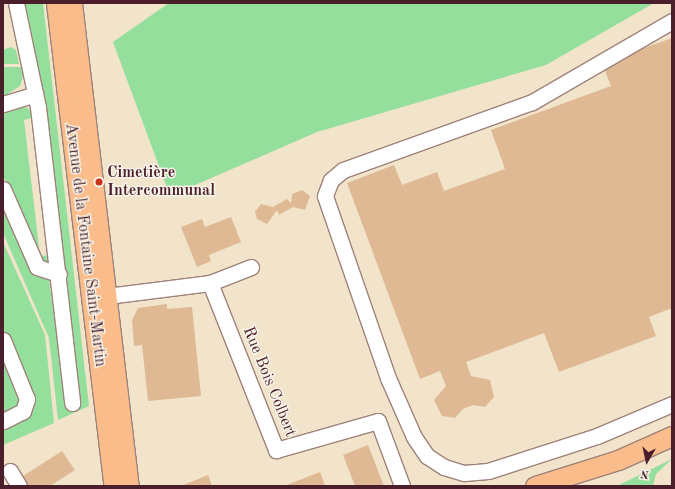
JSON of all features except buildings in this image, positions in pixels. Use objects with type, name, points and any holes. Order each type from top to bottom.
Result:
[{"type":"main road","name":"Avenue de la Fontaine Saint-Martin","points":[[56,3],[92,234]]},
{"type":"main road","name":"Avenue de la Fontaine Saint-Martin","points":[[72,3],[92,234],[99,297],[114,486]]},
{"type":"main road","name":"Avenue de la Fontaine Saint-Martin","points":[[99,297],[129,486]]},
{"type":"main road","points":[[535,486],[618,460],[672,436]]},
{"type":"main road","points":[[580,486],[672,449]]},
{"type":"street","points":[[16,3],[36,94],[59,274],[72,403]]},
{"type":"street","points":[[672,21],[532,102],[343,170],[331,180],[325,196],[388,378],[414,437],[427,456],[444,467],[464,473],[488,471],[597,436],[672,404]]},
{"type":"street","points":[[3,104],[36,94]]},
{"type":"street","points":[[3,189],[37,267],[59,274]]},
{"type":"street","points":[[99,297],[210,283],[251,267]]},
{"type":"street","name":"Rue Bois Colbert","points":[[210,283],[276,450],[378,421],[402,486]]},
{"type":"street","points":[[3,340],[27,399],[23,411],[3,421]]},
{"type":"street","points":[[10,471],[19,486]]},
{"type":"green space","points":[[22,3],[43,3],[89,406],[58,420],[49,338],[3,233],[3,204],[37,275],[49,280],[68,412],[79,407],[50,161]]},
{"type":"green space","points":[[169,3],[654,3],[546,65],[317,132],[170,196],[113,42]]},
{"type":"green space","points":[[11,47],[16,50],[19,64],[3,64],[3,50]]},
{"type":"green space","points":[[3,67],[21,67],[23,76],[20,86],[3,97]]},
{"type":"green space","points":[[21,104],[30,110],[32,118],[24,120],[40,256],[49,255],[50,266],[38,257],[3,175],[3,109]]},
{"type":"green space","points":[[3,242],[45,335],[54,423],[3,445]]},
{"type":"green space","points":[[672,459],[656,474],[653,486],[617,486]]},
{"type":"place","name":"Cimetière Intercommunal","points":[[99,182]]}]
